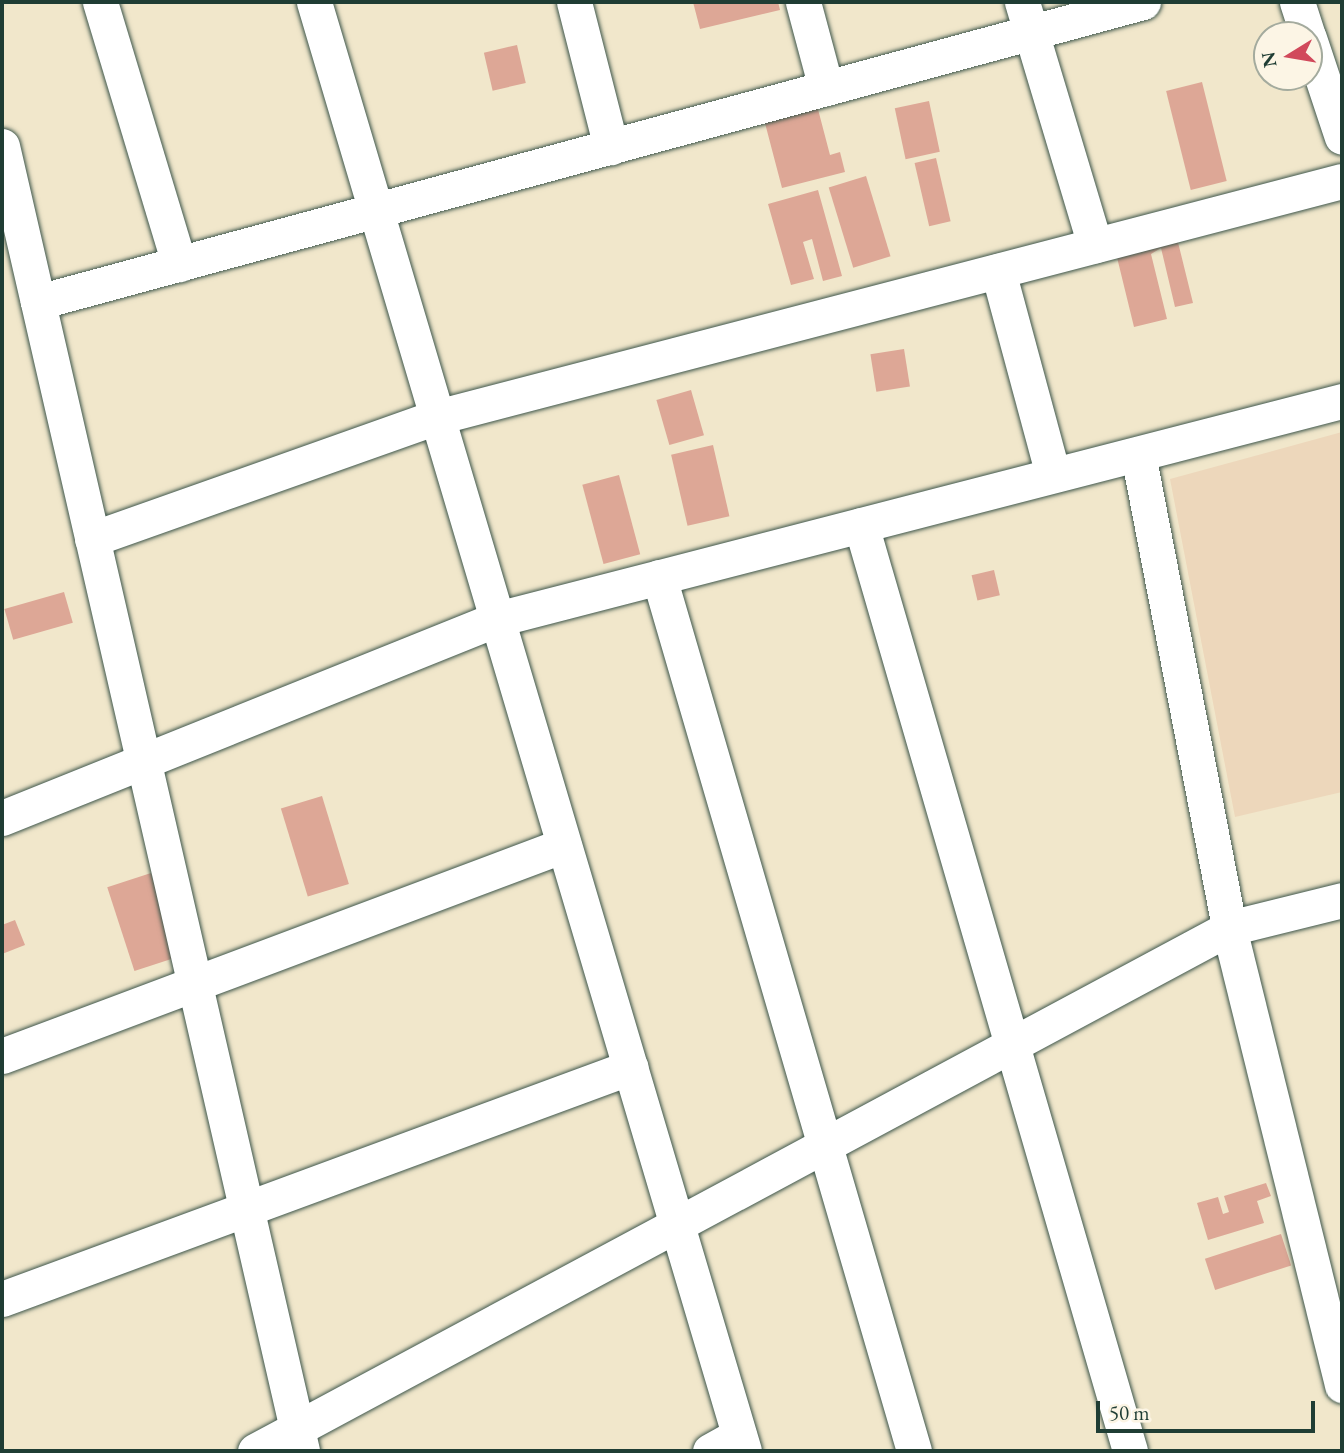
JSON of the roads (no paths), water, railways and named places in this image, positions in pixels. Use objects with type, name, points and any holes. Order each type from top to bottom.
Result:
[{"type":"street","points":[[100,2],[179,264]]},
{"type":"street","points":[[314,2],[678,1225],[731,1446]]},
{"type":"street","points":[[574,2],[611,146]]},
{"type":"street","points":[[803,2],[826,88]]},
{"type":"street","points":[[38,302],[826,88],[1026,17],[1143,2]]},
{"type":"street","points":[[1297,2],[1307,21]]},
{"type":"street","points":[[1026,17],[1095,246]]},
{"type":"street","points":[[1323,62],[1342,136]]},
{"type":"street","points":[[2,146],[299,1441]]},
{"type":"street","points":[[92,539],[436,417],[1342,181]]},
{"type":"street","points":[[998,271],[1053,475]]},
{"type":"street","points":[[2,818],[497,619],[1342,401]]},
{"type":"street","points":[[1138,454],[1229,928],[1342,1385]]},
{"type":"street","points":[[861,525],[1130,1451]]},
{"type":"street","points":[[659,577],[914,1451]]},
{"type":"street","points":[[2,1056],[564,845]]},
{"type":"street","points":[[255,1451],[299,1441],[678,1225],[1229,928],[1342,900]]},
{"type":"street","points":[[2,1299],[631,1067]]}]
